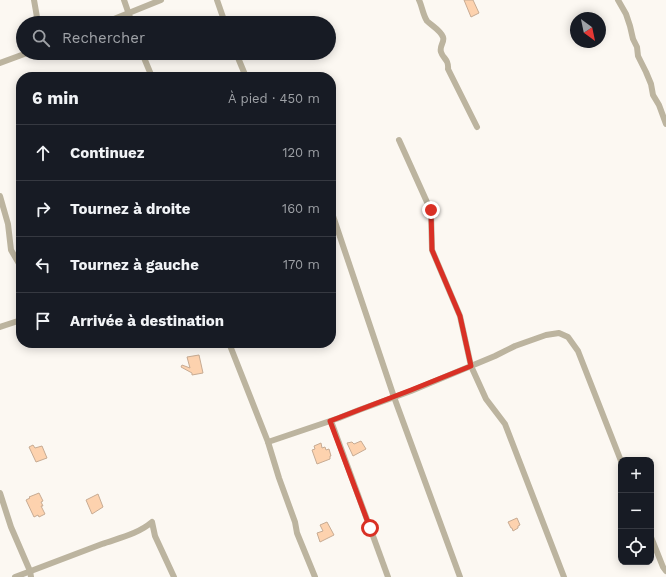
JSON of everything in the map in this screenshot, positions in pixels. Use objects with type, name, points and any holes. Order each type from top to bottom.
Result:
[{"type":"street","points":[[34,0],[37,16]]},
{"type":"street","points":[[124,0],[129,14]]},
{"type":"street","points":[[123,16],[161,0]]},
{"type":"street","points":[[217,0],[223,16]]},
{"type":"street","points":[[419,0],[427,21],[441,33],[444,38],[441,52],[447,61],[448,69],[477,127]]},
{"type":"street","points":[[618,0],[628,20],[633,39],[637,47],[638,56],[645,68],[651,84],[653,95],[659,105],[666,124]]},
{"type":"street","points":[[0,63],[16,57]]},
{"type":"street","points":[[145,60],[150,72]]},
{"type":"street","points":[[239,60],[244,72]]},
{"type":"street","points":[[399,140],[431,210],[432,250],[460,316],[471,366],[486,399],[505,424],[564,577]]},
{"type":"street","points":[[0,196],[8,224],[11,250],[16,258]]},
{"type":"street","points":[[336,225],[394,396],[460,577]]},
{"type":"street","points":[[0,327],[16,322]]},
{"type":"street","points":[[268,442],[330,421],[411,390],[471,366],[515,346],[546,335],[559,333],[568,337],[578,352],[619,457]]},
{"type":"street","points":[[230,348],[268,442],[278,478],[290,507],[297,533],[315,577]]},
{"type":"street","points":[[330,421],[388,577]]},
{"type":"street","points":[[0,492],[11,527],[30,574]]},
{"type":"street","points":[[15,577],[30,574],[131,534],[152,522],[155,536],[174,577]]},
{"type":"street","points":[[654,544],[666,571]]},
{"type":"building","points":[[464,0],[473,0],[479,13],[471,17]]},
{"type":"building","points":[[199,355],[203,373],[192,375],[192,373],[181,367],[182,365],[190,368],[187,357]]},
{"type":"building","points":[[361,441],[366,449],[353,456],[347,443],[352,442],[354,444]]},
{"type":"building","points":[[321,443],[322,448],[325,447],[326,450],[329,449],[331,456],[330,459],[317,464],[312,450],[315,449],[314,446]]},
{"type":"building","points":[[33,445],[35,448],[42,446],[47,458],[36,462],[29,447]]},
{"type":"building","points":[[39,493],[43,501],[41,502],[43,506],[41,506],[45,514],[39,517],[38,515],[34,517],[26,500],[30,498],[29,497]]},
{"type":"building","points":[[98,494],[103,507],[92,514],[86,500]]},
{"type":"building","points":[[517,518],[520,525],[513,531],[508,522]]},
{"type":"building","points":[[327,522],[334,535],[320,542],[317,533],[323,531],[320,525]]},
{"type":"route","points":[[370,528],[330,421],[471,366],[460,316],[432,250],[431,210]]}]
